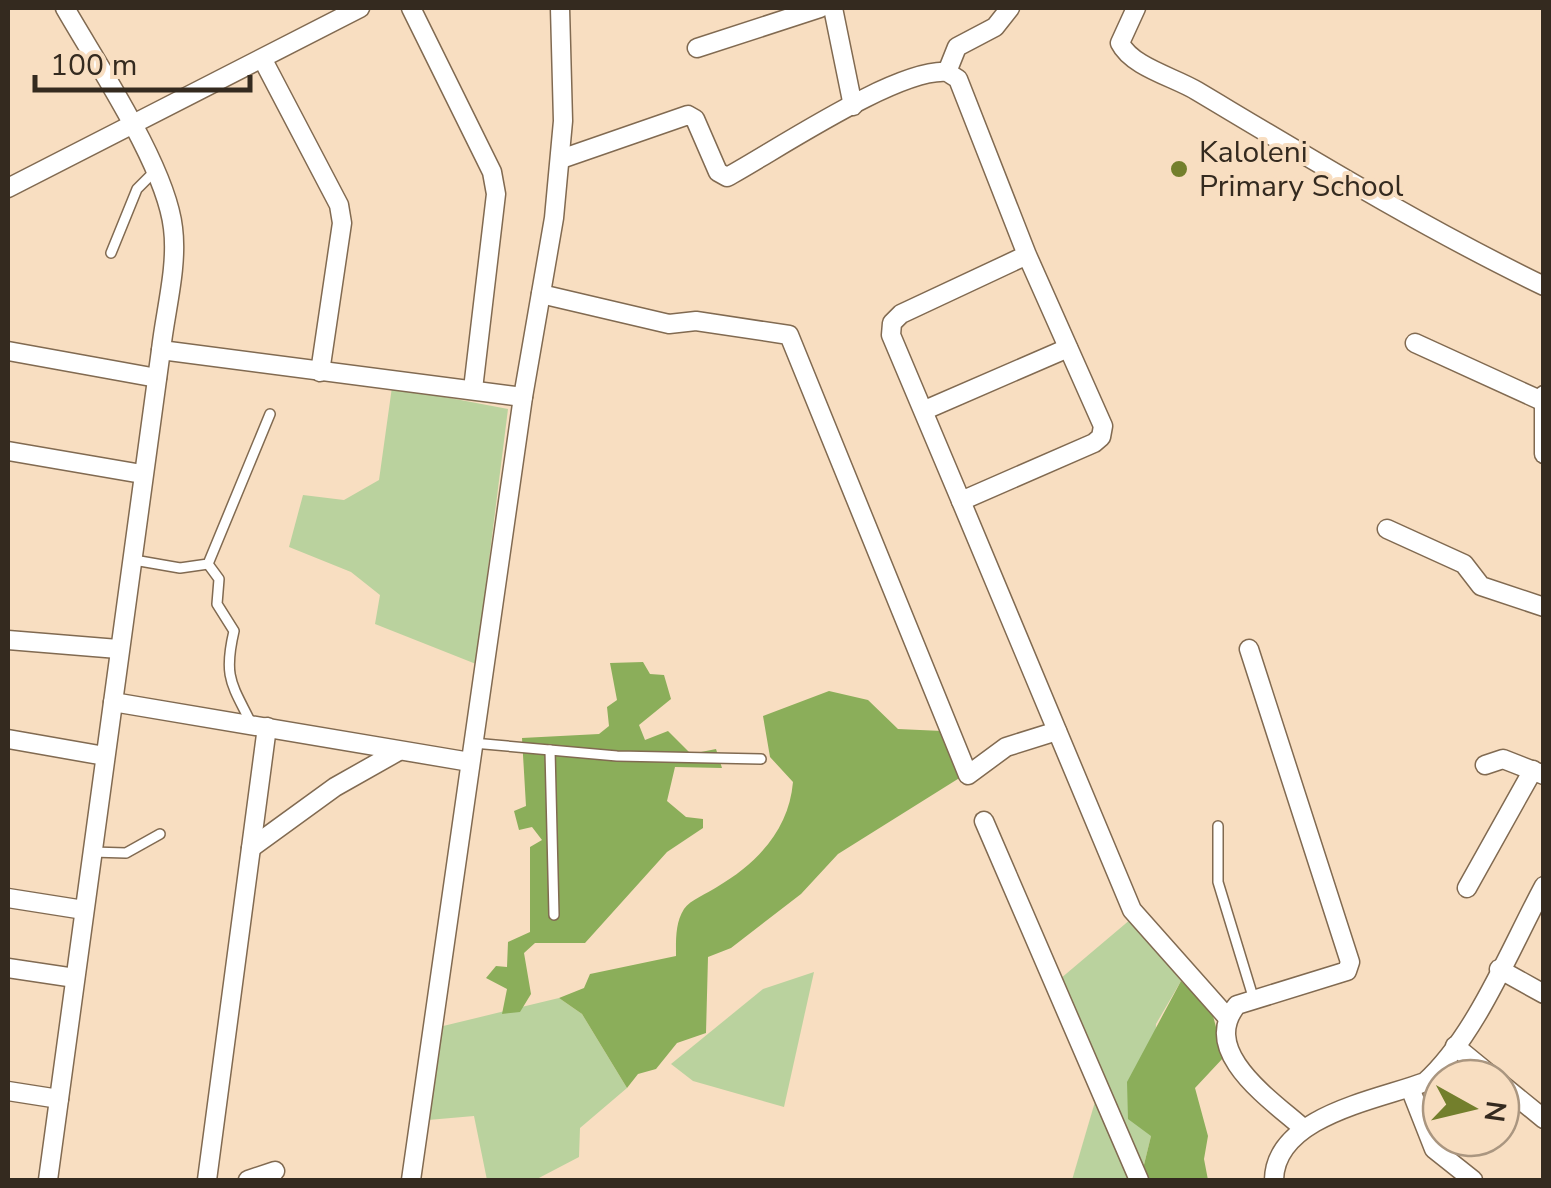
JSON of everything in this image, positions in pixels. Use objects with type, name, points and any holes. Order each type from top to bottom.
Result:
[{"type":"street","points":[[48,1180],[161,350],[174,228],[154,172],[131,125],[66,8]]},
{"type":"street","points":[[8,188],[360,8]]},
{"type":"street","points":[[411,8],[492,172],[496,194],[473,389]]},
{"type":"street","points":[[411,1180],[523,397],[561,160],[560,8]]},
{"type":"street","points":[[760,8],[767,28]]},
{"type":"street","points":[[697,48],[820,8]]},
{"type":"street","points":[[833,8],[853,106]]},
{"type":"street","points":[[947,72],[956,47],[995,27],[1010,8]]},
{"type":"street","points":[[1136,8],[1120,43],[1134,60],[1184,83],[1442,236],[1544,286]]},
{"type":"street","points":[[263,60],[339,205],[342,223],[320,372]]},
{"type":"street","points":[[561,160],[688,115],[695,119],[718,172],[727,177],[853,106],[919,76],[947,72]]},
{"type":"street","points":[[947,72],[965,92],[1027,254],[1103,426],[1101,436],[961,502]]},
{"type":"street","points":[[1027,254],[901,314],[892,323],[892,335],[1132,910],[1228,1017],[1228,1047],[1238,1067],[1304,1130]]},
{"type":"street","points":[[542,294],[670,324],[696,321],[789,335],[968,775],[1006,746],[1057,731]]},
{"type":"street","points":[[1414,343],[1543,398],[1544,454]]},
{"type":"street","points":[[925,410],[1068,348]]},
{"type":"street","points":[[161,350],[523,397]]},
{"type":"street","points":[[8,351],[157,378]]},
{"type":"street","points":[[8,451],[142,474]]},
{"type":"street","points":[[1387,528],[1464,564],[1481,586],[1544,606]]},
{"type":"street","points":[[8,640],[118,649]]},
{"type":"street","points":[[1228,1017],[1238,1006],[1346,971],[1350,962],[1249,649]]},
{"type":"street","points":[[113,702],[470,762]]},
{"type":"street","points":[[207,1180],[250,848],[260,726]]},
{"type":"street","points":[[8,738],[105,756]]},
{"type":"street","points":[[250,848],[335,787],[396,752]]},
{"type":"street","points":[[1466,888],[1538,773],[1503,759],[1485,765]]},
{"type":"street","points":[[984,821],[1138,1180]]},
{"type":"street","points":[[1274,1180],[1278,1156],[1304,1130],[1410,1088],[1437,1072],[1544,886]]},
{"type":"street","points":[[8,898],[84,910]]},
{"type":"street","points":[[8,968],[75,978]]},
{"type":"street","points":[[1499,969],[1544,994]]},
{"type":"street","points":[[1455,1046],[1470,1058]]},
{"type":"street","points":[[1410,1088],[1434,1149],[1473,1180]]},
{"type":"street","points":[[8,1091],[59,1099]]},
{"type":"street","points":[[1521,1100],[1544,1119]]},
{"type":"street","points":[[248,1180],[275,1172]]},
{"type":"lane","points":[[111,253],[138,189],[154,172]]},
{"type":"lane","points":[[208,564],[270,414]]},
{"type":"lane","points":[[131,559],[180,568],[208,564]]},
{"type":"lane","points":[[208,564],[219,579],[216,604],[234,631],[228,685],[260,726]]},
{"type":"lane","points":[[473,743],[761,759]]},
{"type":"lane","points":[[550,750],[554,915]]},
{"type":"lane","points":[[1218,826],[1218,882],[1254,1000]]},
{"type":"lane","points":[[92,852],[126,853],[160,834]]},
{"type":"green space","points":[[392,387],[508,409],[476,664],[375,624],[380,595],[351,572],[289,547],[303,495],[344,500],[379,480]]},
{"type":"green space","points":[[643,662],[650,674],[664,675],[671,699],[639,725],[645,740],[668,731],[691,754],[716,749],[722,768],[675,767],[667,801],[686,817],[703,819],[703,828],[667,852],[585,943],[535,943],[524,953],[531,994],[520,1012],[502,1014],[507,989],[486,978],[496,966],[507,967],[508,942],[530,932],[530,847],[542,840],[532,827],[519,830],[514,811],[526,806],[522,738],[599,734],[609,726],[607,707],[617,700],[610,663]]},
{"type":"green space","points":[[829,691],[868,700],[898,729],[942,731],[961,777],[838,854],[801,894],[731,948],[708,957],[706,1033],[677,1043],[656,1069],[638,1074],[627,1088],[582,1014],[559,998],[584,988],[590,974],[676,956],[678,926],[684,909],[758,856],[785,815],[793,782],[770,757],[763,716]]},
{"type":"green space","points":[[1131,919],[1181,981],[1156,1024],[1151,1136],[1143,1169],[1060,979]]},
{"type":"green space","points":[[814,972],[784,1107],[693,1081],[671,1064],[763,989]]},
{"type":"green space","points":[[1181,981],[1212,1012],[1224,1057],[1195,1088],[1208,1136],[1204,1159],[1208,1180],[1147,1180],[1143,1169],[1151,1136],[1128,1119],[1127,1082]]},
{"type":"green space","points":[[559,998],[582,1014],[627,1088],[580,1128],[579,1157],[535,1180],[487,1180],[474,1116],[428,1120],[439,1027]]},
{"type":"green space","points":[[1097,1095],[1131,1180],[1072,1180]]},
{"type":"place","name":"Kaloleni Primary School","points":[[1179,169]]}]
